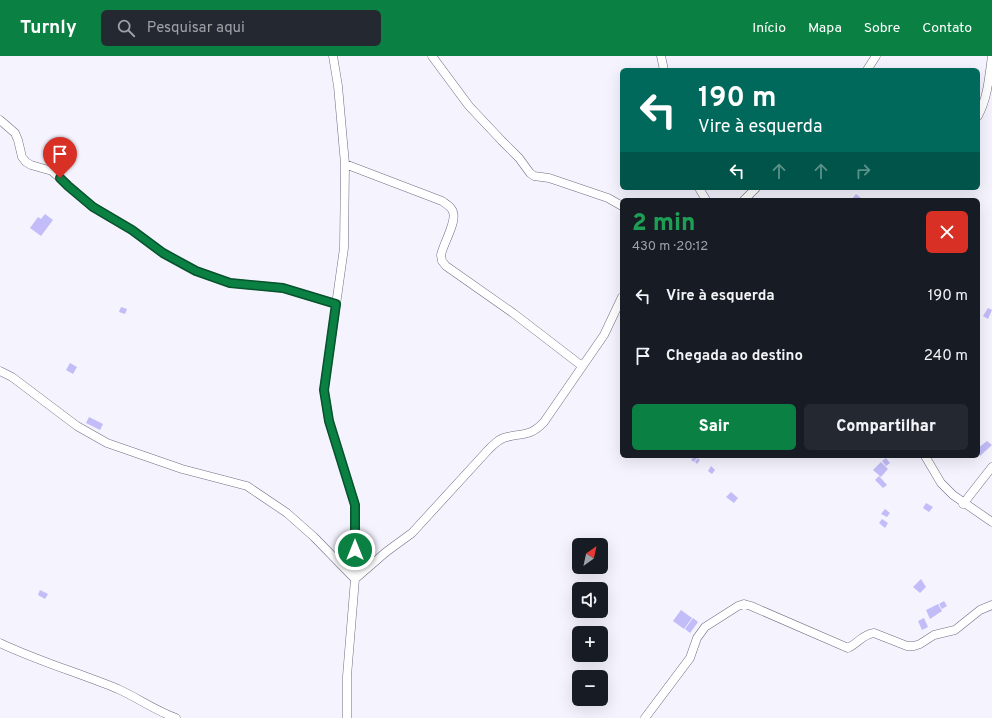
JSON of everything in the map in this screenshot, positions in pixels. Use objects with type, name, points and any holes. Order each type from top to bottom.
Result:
[{"type":"street","points":[[333,56],[338,86],[345,164],[344,248],[324,390],[329,421],[355,505],[355,580],[347,676],[348,718]]},
{"type":"street","points":[[432,56],[469,106],[519,158],[530,173],[534,176],[549,178],[608,198],[620,205]]},
{"type":"street","points":[[661,56],[664,68]]},
{"type":"street","points":[[869,68],[876,56]]},
{"type":"street","points":[[980,112],[987,94],[992,56]]},
{"type":"street","points":[[0,120],[15,132],[22,157],[26,162],[52,171],[93,207],[132,230],[163,253],[196,271],[230,283],[283,288],[336,304]]},
{"type":"street","points":[[345,164],[442,201],[449,206],[454,212],[453,221],[441,255],[442,261],[446,266],[513,313],[582,366]]},
{"type":"street","points":[[746,198],[754,190]]},
{"type":"street","points":[[355,580],[386,552],[412,533],[498,441],[506,437],[529,433],[537,429],[544,422],[604,335],[620,301]]},
{"type":"street","points":[[0,371],[12,377],[77,426],[107,443],[182,469],[248,486],[287,513],[355,580]]},
{"type":"street","points":[[926,458],[942,484],[953,496],[992,522]]},
{"type":"street","points":[[963,504],[992,467]]},
{"type":"street","points":[[645,718],[690,658],[697,638],[705,627],[738,606],[744,604],[752,606],[848,648],[870,634],[874,634],[907,646],[914,646],[934,635],[955,630],[980,610],[992,605]]},
{"type":"street","points":[[0,643],[42,661],[119,690],[158,711],[176,718]]},
{"type":"building","points":[[856,194],[861,198],[853,198]]},
{"type":"building","points":[[45,214],[53,220],[41,236],[30,228],[38,217],[41,219]]},
{"type":"building","points":[[121,307],[127,309],[125,314],[119,312]]},
{"type":"building","points":[[988,308],[992,310],[988,319],[983,316]]},
{"type":"building","points":[[70,363],[77,367],[73,374],[66,370]]},
{"type":"building","points":[[89,417],[103,424],[100,430],[86,423]]},
{"type":"building","points":[[987,441],[992,445],[980,456],[980,446]]},
{"type":"building","points":[[692,458],[697,458],[694,462],[691,460]]},
{"type":"building","points":[[698,458],[700,460],[697,464],[695,462]]},
{"type":"building","points":[[886,458],[890,463],[886,466],[882,461]]},
{"type":"building","points":[[881,462],[888,469],[881,477],[873,470]]},
{"type":"building","points":[[711,466],[715,470],[712,474],[708,471]]},
{"type":"building","points":[[879,476],[887,485],[883,488],[875,480]]},
{"type":"building","points":[[731,492],[738,498],[734,503],[726,497]]},
{"type":"building","points":[[926,503],[933,507],[929,512],[923,508]]},
{"type":"building","points":[[885,509],[890,513],[887,517],[881,514]]},
{"type":"building","points":[[882,519],[888,523],[885,528],[879,523]]},
{"type":"building","points":[[921,579],[926,587],[920,593],[913,587]]},
{"type":"building","points":[[40,590],[48,594],[45,599],[38,595]]},
{"type":"building","points":[[944,601],[947,606],[942,609],[939,604]]},
{"type":"building","points":[[938,604],[942,611],[930,619],[926,610]]},
{"type":"building","points":[[681,610],[692,618],[684,629],[673,621]]},
{"type":"building","points":[[693,618],[698,622],[690,633],[685,629]]},
{"type":"building","points":[[924,618],[928,627],[922,630],[918,621]]},
{"type":"route","points":[[60,178],[93,207],[132,230],[163,253],[196,271],[230,283],[283,288],[336,304],[324,390],[329,421],[355,505],[355,550]]}]
